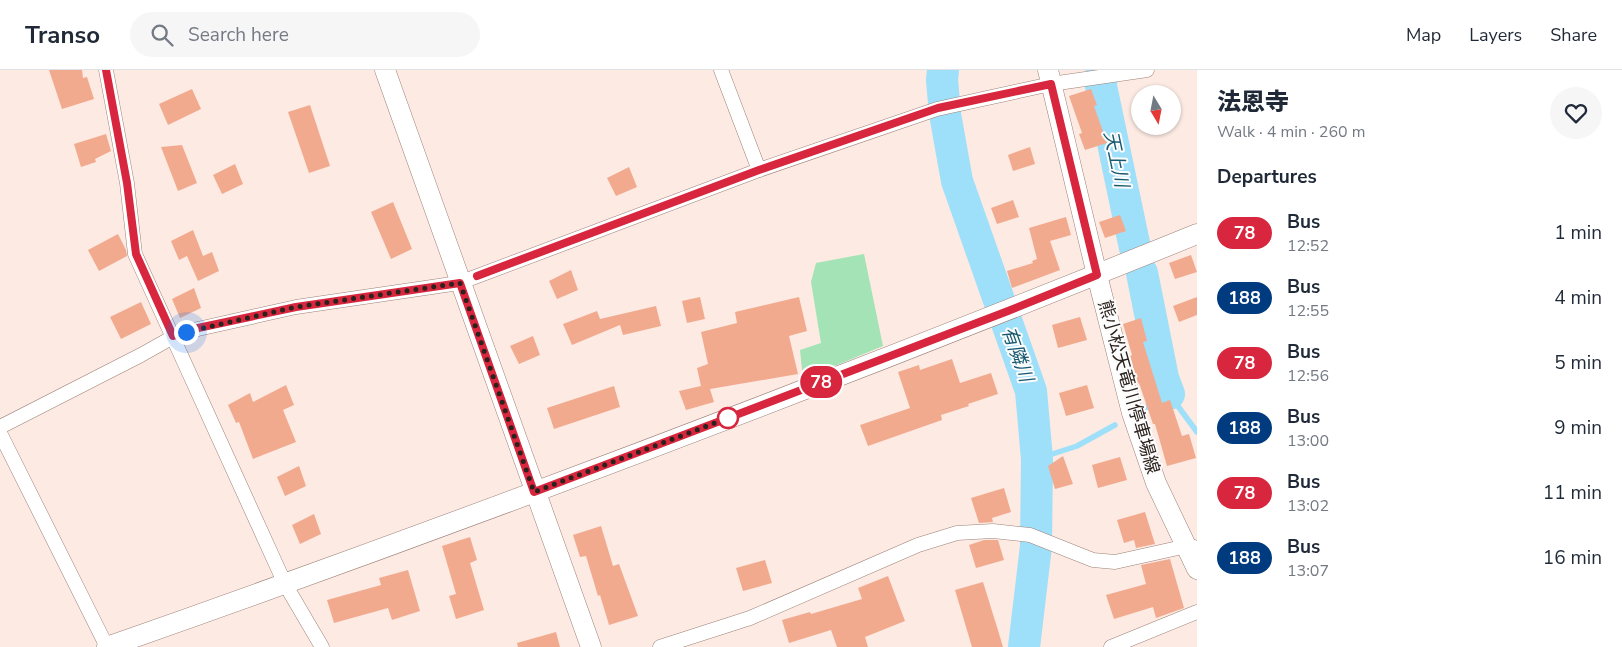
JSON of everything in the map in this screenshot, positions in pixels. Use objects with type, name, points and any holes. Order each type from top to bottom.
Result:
[{"type":"street","points":[[106,70],[127,183],[136,254],[285,584],[322,647]]},
{"type":"street","points":[[385,70],[534,492],[591,647]]},
{"type":"street","points":[[721,70],[759,170]]},
{"type":"street","points":[[0,427],[173,336],[198,328],[296,307],[460,283],[759,170],[938,108],[952,106],[1049,77],[1102,77],[1146,70]]},
{"type":"street","name":"熊小松天竜川停車場線","points":[[1049,77],[1132,413],[1156,483],[1192,547],[1197,570]]},
{"type":"street","points":[[0,433],[107,647],[285,584],[534,492],[1002,313],[1197,234]]},
{"type":"street","points":[[660,647],[750,618],[918,546],[957,533],[994,531],[1035,537],[1093,560],[1115,562],[1192,547]]},
{"type":"street","points":[[1111,647],[1197,612]]},
{"type":"green space","points":[[864,254],[883,346],[803,379],[800,350],[821,343],[811,282],[816,263]]},
{"type":"building","points":[[49,70],[82,70],[83,78],[87,77],[94,99],[62,109]]},
{"type":"building","points":[[192,89],[201,109],[168,125],[159,104]]},
{"type":"building","points":[[1091,89],[1097,105],[1094,106],[1107,143],[1085,150],[1079,134],[1082,133],[1069,96]]},
{"type":"building","points":[[310,105],[330,166],[309,173],[288,112]]},
{"type":"building","points":[[106,134],[111,151],[95,159],[96,162],[81,167],[74,144]]},
{"type":"building","points":[[182,145],[197,183],[178,191],[161,147]]},
{"type":"building","points":[[1030,147],[1035,164],[1013,171],[1008,155]]},
{"type":"building","points":[[235,164],[243,184],[222,194],[213,175]]},
{"type":"building","points":[[629,167],[637,187],[616,196],[607,178]]},
{"type":"building","points":[[1013,200],[1019,217],[997,224],[991,208]]},
{"type":"building","points":[[393,202],[412,249],[391,259],[371,212]]},
{"type":"building","points":[[1120,215],[1126,231],[1105,238],[1099,222]]},
{"type":"building","points":[[1066,217],[1071,235],[1050,241],[1060,270],[1012,288],[1007,271],[1033,263],[1032,261],[1037,259],[1029,228]]},
{"type":"building","points":[[193,230],[203,256],[212,252],[219,271],[198,281],[187,256],[179,260],[171,241]]},
{"type":"building","points":[[118,234],[127,256],[99,271],[88,250]]},
{"type":"building","points":[[1191,255],[1197,272],[1175,279],[1169,263]]},
{"type":"building","points":[[571,270],[578,290],[557,299],[549,281]]},
{"type":"building","points":[[194,288],[201,308],[180,318],[172,299]]},
{"type":"building","points":[[700,297],[705,319],[687,323],[682,301]]},
{"type":"building","points":[[799,297],[807,331],[789,336],[798,374],[710,389],[714,402],[686,410],[679,391],[701,386],[697,368],[708,364],[701,332],[737,323],[735,312]]},
{"type":"building","points":[[1197,297],[1197,315],[1179,322],[1173,306]]},
{"type":"building","points":[[141,302],[151,324],[121,339],[110,317]]},
{"type":"building","points":[[656,306],[661,326],[623,335],[620,325],[572,345],[563,324],[597,311],[600,319]]},
{"type":"building","points":[[1080,317],[1087,340],[1058,348],[1052,325]]},
{"type":"building","points":[[1141,318],[1147,341],[1143,342],[1162,403],[1170,400],[1182,436],[1189,434],[1196,458],[1167,466],[1155,424],[1153,424],[1139,383],[1137,384],[1130,356],[1132,355],[1123,324]]},
{"type":"building","points":[[533,336],[540,355],[519,364],[510,346]]},
{"type":"building","points":[[952,359],[960,383],[991,373],[998,394],[941,415],[942,420],[868,446],[860,425],[910,408],[898,372],[919,365],[920,370]]},
{"type":"building","points":[[286,385],[294,405],[283,410],[296,442],[253,459],[239,422],[236,423],[228,405],[250,393],[253,402]]},
{"type":"building","points":[[1087,385],[1094,408],[1066,416],[1059,393]]},
{"type":"building","points":[[614,386],[620,407],[554,429],[547,408]]},
{"type":"building","points":[[1063,456],[1073,484],[1055,489],[1048,466]]},
{"type":"building","points":[[1120,457],[1127,480],[1098,488],[1092,465]]},
{"type":"building","points":[[299,466],[306,486],[285,496],[277,477]]},
{"type":"building","points":[[1004,488],[1011,512],[992,518],[993,522],[979,523],[971,498]]},
{"type":"building","points":[[1145,512],[1155,544],[1136,548],[1134,540],[1124,543],[1117,520]]},
{"type":"building","points":[[314,514],[321,534],[300,544],[292,525]]},
{"type":"building","points":[[601,526],[613,566],[619,564],[638,616],[609,625],[586,556],[580,557],[573,535]]},
{"type":"building","points":[[470,537],[477,560],[470,563],[484,610],[456,619],[449,596],[456,594],[442,546]]},
{"type":"building","points":[[984,540],[998,540],[1004,560],[976,568],[969,545]]},
{"type":"building","points":[[1170,559],[1184,608],[1156,618],[1153,607],[1114,619],[1106,595],[1146,584],[1141,565]]},
{"type":"building","points":[[765,560],[772,583],[743,591],[736,568]]},
{"type":"building","points":[[408,570],[420,611],[392,620],[388,608],[334,623],[327,600],[381,585],[379,578]]},
{"type":"building","points":[[888,576],[905,621],[865,637],[868,647],[837,647],[831,630],[789,643],[782,620],[810,612],[811,614],[862,599],[858,588]]},
{"type":"building","points":[[983,582],[1003,647],[972,647],[955,590]]},
{"type":"building","points":[[556,632],[560,647],[518,647],[517,643]]},
{"type":"waterway","name":"有隣川","points":[[943,70],[945,114],[957,181],[1031,391],[1037,459],[1036,546],[1024,647]]},
{"type":"waterway","name":"天上川","points":[[1102,70],[1101,86],[1135,248]]},
{"type":"waterway","name":"天上川","points":[[1142,273],[1163,378],[1169,394]]},
{"type":"waterway","points":[[1145,408],[1169,394],[1197,432]]},
{"type":"waterway","points":[[1037,459],[1077,446],[1115,425]]},
{"type":"bus line","name":"78","points":[[106,70],[127,183],[136,254],[173,336],[198,328],[296,307],[460,283],[534,492],[1008,311],[1097,275],[1051,84],[938,108],[759,170],[477,276]]},
{"type":"route","points":[[186,332],[296,307],[460,283],[534,492],[728,418]]}]
